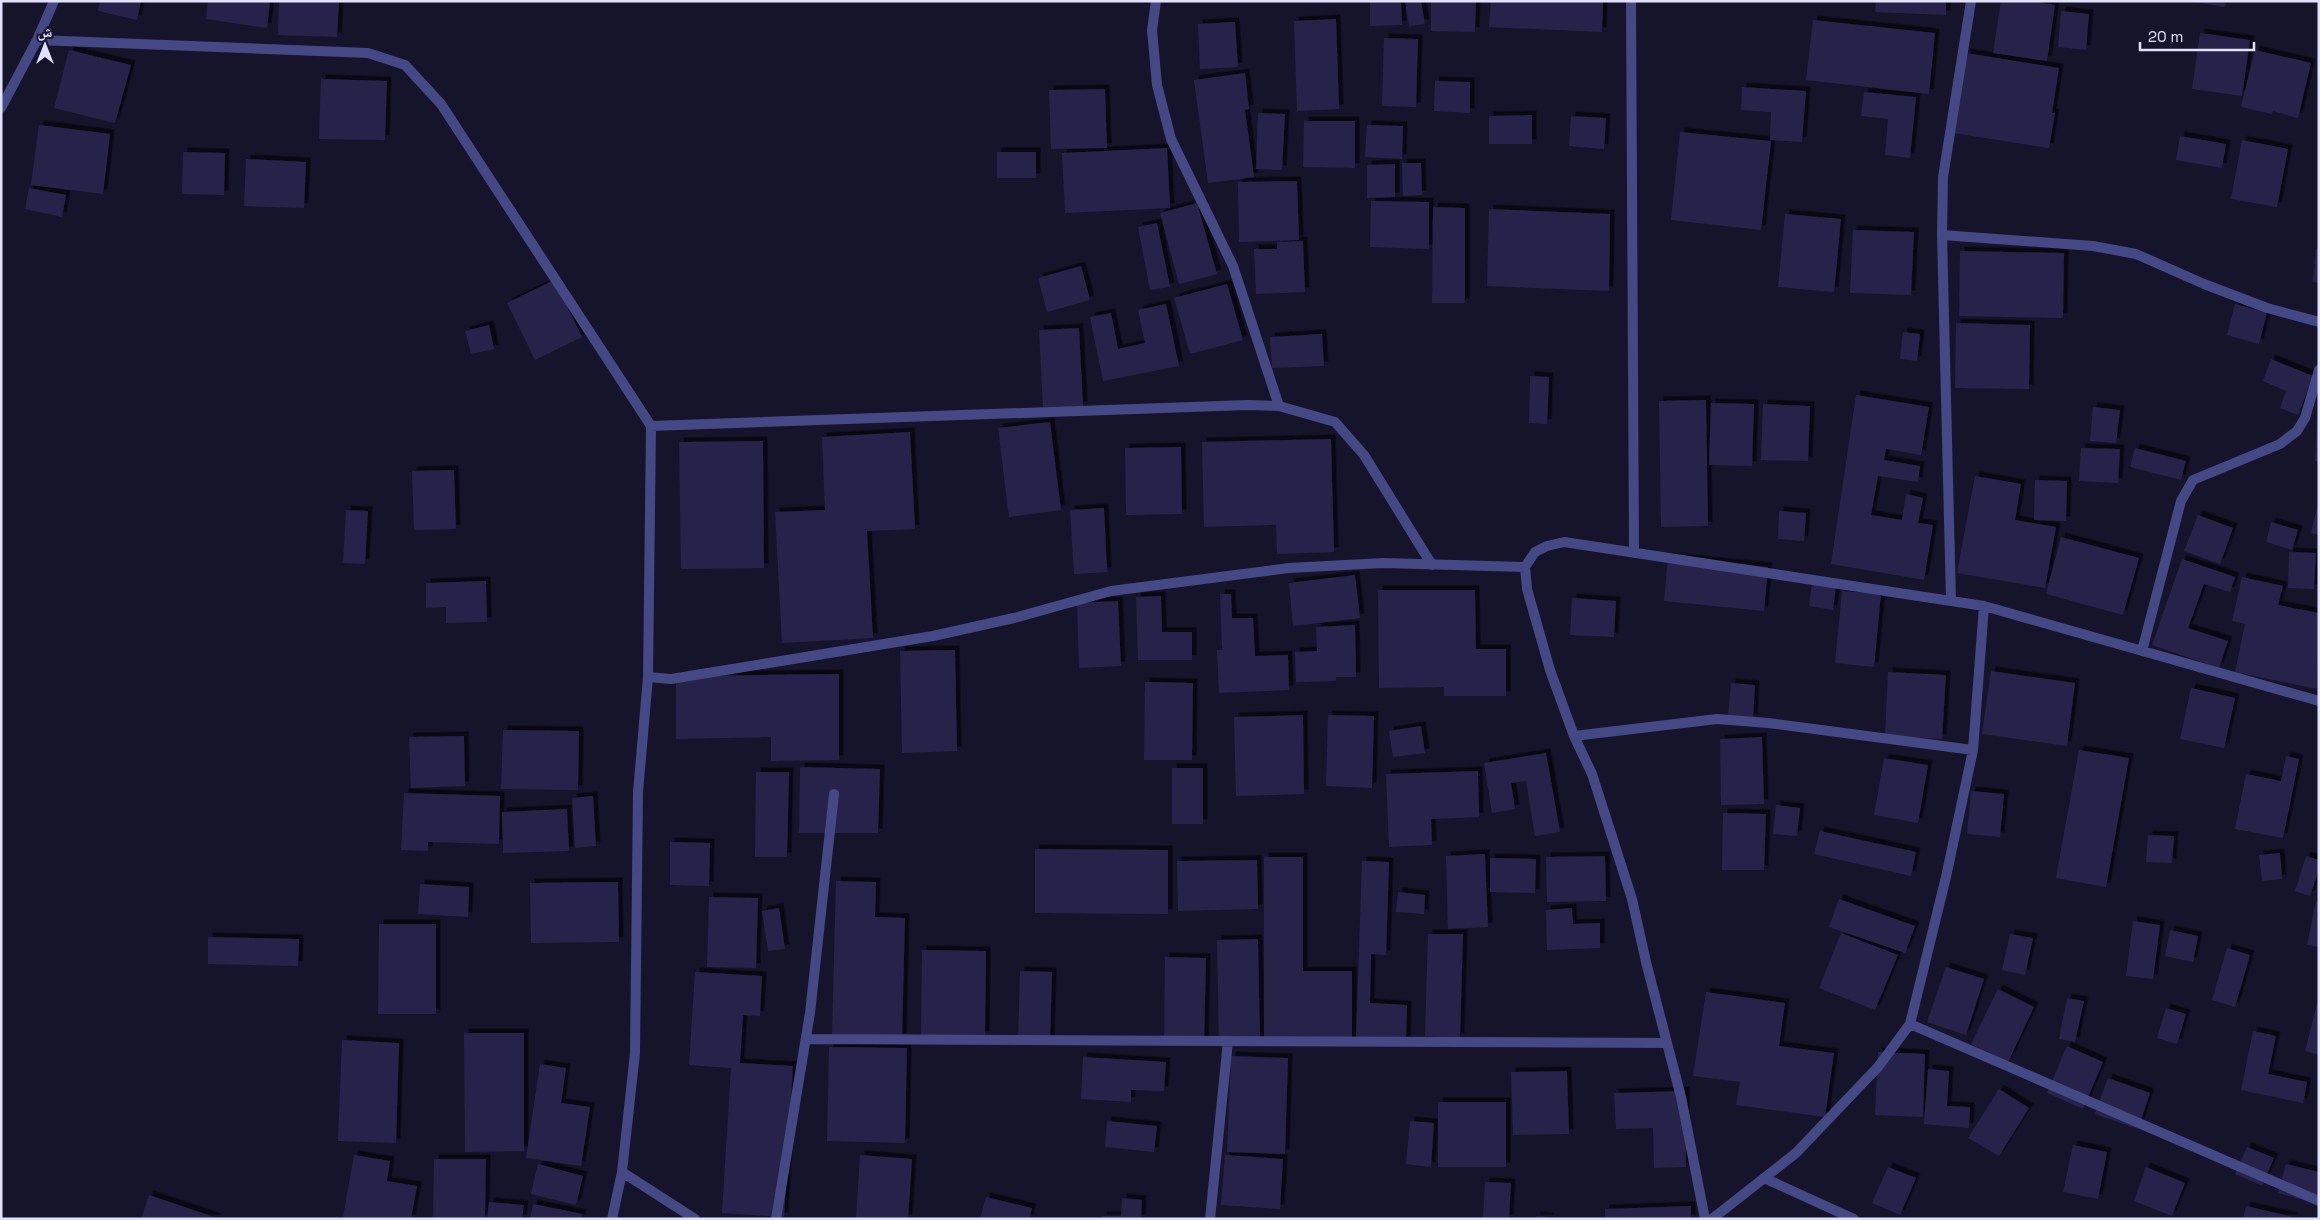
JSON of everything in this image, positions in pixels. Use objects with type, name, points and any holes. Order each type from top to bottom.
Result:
[{"type":"street","points":[[1,108],[38,40],[54,1]]},
{"type":"street","points":[[1156,1],[1152,30],[1157,85],[1171,138],[1233,266],[1279,406]]},
{"type":"street","points":[[1631,1],[1634,553]]},
{"type":"street","points":[[1951,601],[1942,235],[1944,177],[1971,1]]},
{"type":"street","points":[[38,40],[368,53],[405,65],[441,104],[651,426],[648,677],[638,792],[635,1053],[622,1172],[612,1219]]},
{"type":"street","points":[[1942,235],[2094,246],[2136,254],[2267,308],[2319,322]]},
{"type":"street","points":[[2142,651],[2181,501],[2193,480],[2280,444],[2297,431],[2304,418],[2319,370]]},
{"type":"street","points":[[651,426],[1247,405],[1279,406],[1335,422],[1364,455],[1432,565]]},
{"type":"street","points":[[1705,1219],[1681,1097],[1646,962],[1632,899],[1592,774],[1574,736],[1550,670],[1526,589],[1525,567],[1535,552],[1564,542],[1984,606],[2319,701]]},
{"type":"street","points":[[648,677],[671,679],[934,636],[1014,618],[1111,591],[1289,568],[1383,563],[1525,567]]},
{"type":"street","points":[[1712,1219],[1796,1153],[1878,1067],[1910,1024],[1946,877],[1972,750],[1984,606]]},
{"type":"street","points":[[1574,736],[1717,719],[1768,723],[1972,750]]},
{"type":"street","points":[[776,1219],[806,1039],[834,794]]},
{"type":"street","points":[[1910,1024],[2319,1202]]},
{"type":"street","points":[[806,1039],[1667,1043]]},
{"type":"street","points":[[1210,1219],[1228,1041]]},
{"type":"street","points":[[622,1172],[696,1219]]},
{"type":"street","points":[[1764,1178],[1854,1219]]},
{"type":"building","points":[[100,1],[141,1],[137,20],[98,11]]},
{"type":"building","points":[[208,1],[270,1],[267,28],[206,19]]},
{"type":"building","points":[[279,1],[339,1],[337,37],[278,35]]},
{"type":"building","points":[[1370,1],[1401,1],[1402,25],[1370,26]]},
{"type":"building","points":[[1405,1],[1421,1],[1425,24],[1409,26]]},
{"type":"building","points":[[1431,1],[1476,1],[1475,32],[1431,31]]},
{"type":"building","points":[[1491,1],[1603,1],[1602,32],[1489,27]]},
{"type":"building","points":[[1876,1],[1946,1],[1946,15],[1875,12]]},
{"type":"building","points":[[2001,1],[2043,1],[2043,3],[2055,5],[2047,61],[1993,53]]},
{"type":"building","points":[[2189,1],[2226,1],[2225,7]]},
{"type":"building","points":[[2061,11],[2089,14],[2086,50],[2058,47]]},
{"type":"building","points":[[1336,19],[1339,109],[1297,111],[1294,21]]},
{"type":"building","points":[[1813,20],[1935,33],[1929,94],[1806,80]]},
{"type":"building","points":[[1235,22],[1238,67],[1200,69],[1198,24]]},
{"type":"building","points":[[2200,33],[2250,40],[2242,96],[2192,89]]},
{"type":"building","points":[[1384,38],[1418,39],[1416,107],[1382,106]]},
{"type":"building","points":[[69,50],[131,65],[115,123],[54,108]]},
{"type":"building","points":[[2255,50],[2311,63],[2298,118],[2273,111],[2272,114],[2241,107]]},
{"type":"building","points":[[1966,53],[2059,68],[2052,113],[2055,113],[2049,148],[1953,133]]},
{"type":"building","points":[[1245,73],[1249,109],[1245,110],[1254,177],[1208,183],[1194,80]]},
{"type":"building","points":[[321,79],[387,81],[385,140],[319,139]]},
{"type":"building","points":[[1435,81],[1470,82],[1470,113],[1434,111]]},
{"type":"building","points":[[1742,87],[1806,91],[1802,142],[1770,140],[1771,112],[1741,110]]},
{"type":"building","points":[[1105,89],[1107,148],[1051,149],[1049,90]]},
{"type":"building","points":[[1864,92],[1916,97],[1910,158],[1885,155],[1888,119],[1861,116]]},
{"type":"building","points":[[1258,113],[1285,114],[1282,170],[1256,169]]},
{"type":"building","points":[[1532,115],[1532,144],[1489,144],[1489,116]]},
{"type":"building","points":[[1571,116],[1606,118],[1604,149],[1569,146]]},
{"type":"building","points":[[1304,121],[1355,121],[1355,168],[1303,167]]},
{"type":"building","points":[[39,125],[110,134],[103,194],[31,185]]},
{"type":"building","points":[[1367,125],[1403,126],[1402,159],[1365,157]]},
{"type":"building","points":[[1680,132],[1771,141],[1761,230],[1671,220]]},
{"type":"building","points":[[2180,136],[2226,144],[2222,168],[2176,160]]},
{"type":"building","points":[[2242,140],[2288,149],[2277,207],[2231,199]]},
{"type":"building","points":[[1167,148],[1170,208],[1065,213],[1062,153]]},
{"type":"building","points":[[183,152],[225,153],[224,195],[182,194]]},
{"type":"building","points":[[997,152],[1036,152],[1036,178],[997,178]]},
{"type":"building","points":[[246,159],[306,162],[304,208],[244,206]]},
{"type":"building","points":[[1402,163],[1421,163],[1422,195],[1403,196]]},
{"type":"building","points":[[1395,164],[1395,197],[1367,198],[1367,165]]},
{"type":"building","points":[[1297,181],[1299,240],[1239,242],[1238,182]]},
{"type":"building","points":[[29,188],[66,195],[62,217],[25,209]]},
{"type":"building","points":[[1371,201],[1429,202],[1429,249],[1370,247]]},
{"type":"building","points":[[1197,203],[1217,274],[1179,284],[1160,213]]},
{"type":"building","points":[[1433,207],[1465,208],[1465,303],[1432,303]]},
{"type":"building","points":[[1489,209],[1610,214],[1609,291],[1487,286]]},
{"type":"building","points":[[1785,214],[1841,219],[1834,292],[1778,287]]},
{"type":"building","points":[[1157,223],[1170,287],[1150,290],[1138,227]]},
{"type":"building","points":[[1853,230],[1914,232],[1911,295],[1850,293]]},
{"type":"building","points":[[1303,241],[1305,292],[1256,294],[1254,249],[1277,249],[1277,242]]},
{"type":"building","points":[[2316,249],[2319,249],[2319,283],[2313,282]]},
{"type":"building","points":[[1960,251],[2064,253],[2063,318],[1959,316]]},
{"type":"building","points":[[1081,266],[1090,300],[1047,312],[1038,278]]},
{"type":"building","points":[[554,280],[582,337],[535,360],[507,303]]},
{"type":"building","points":[[1227,284],[1243,340],[1190,354],[1174,298]]},
{"type":"building","points":[[1166,304],[1179,366],[1103,381],[1090,317],[1111,313],[1118,349],[1145,343],[1138,310]]},
{"type":"building","points":[[2235,304],[2267,313],[2259,344],[2227,335]]},
{"type":"building","points":[[1956,323],[2030,325],[2029,389],[1955,388]]},
{"type":"building","points":[[489,325],[494,349],[471,354],[465,331]]},
{"type":"building","points":[[1079,328],[1083,406],[1043,408],[1039,330]]},
{"type":"building","points":[[1903,332],[1920,334],[1917,361],[1900,359]]},
{"type":"building","points":[[1322,334],[1324,366],[1272,368],[1270,337]]},
{"type":"building","points":[[2271,359],[2313,376],[2298,415],[2280,408],[2286,391],[2263,381]]},
{"type":"building","points":[[1530,376],[1549,377],[1547,424],[1529,423]]},
{"type":"building","points":[[1856,395],[1929,407],[1921,455],[1886,449],[1884,460],[1920,466],[1918,482],[1878,476],[1871,515],[1902,520],[1906,494],[1923,498],[1918,523],[1933,525],[1924,580],[1831,564]]},
{"type":"building","points":[[1706,400],[1708,526],[1661,527],[1659,401]]},
{"type":"building","points":[[1711,403],[1754,404],[1752,466],[1709,465]]},
{"type":"building","points":[[1763,404],[1810,406],[1808,461],[1761,460]]},
{"type":"building","points":[[2093,407],[2120,410],[2116,443],[2090,441]]},
{"type":"building","points":[[2317,416],[2319,416],[2319,462],[2315,461]]},
{"type":"building","points":[[1050,422],[1061,510],[1009,517],[998,428]]},
{"type":"building","points":[[910,432],[915,529],[867,531],[873,638],[782,643],[775,512],[825,510],[822,437]]},
{"type":"building","points":[[1331,439],[1334,552],[1277,554],[1276,525],[1204,527],[1202,442]]},
{"type":"building","points":[[763,441],[764,568],[681,569],[679,442]]},
{"type":"building","points":[[1181,447],[1182,514],[1126,515],[1125,448]]},
{"type":"building","points":[[2081,448],[2120,449],[2118,483],[2079,481]]},
{"type":"building","points":[[2135,448],[2186,461],[2181,480],[2130,467]]},
{"type":"building","points":[[454,470],[456,529],[414,530],[412,471]]},
{"type":"building","points":[[1975,476],[2021,484],[2015,520],[2056,527],[2045,588],[1957,573]]},
{"type":"building","points":[[2035,480],[2067,481],[2066,521],[2034,520]]},
{"type":"building","points":[[2319,504],[2319,535],[2311,533]]},
{"type":"building","points":[[1104,508],[1107,572],[1074,574],[1070,510]]},
{"type":"building","points":[[346,510],[368,511],[365,564],[343,563]]},
{"type":"building","points":[[1779,511],[1806,513],[1804,541],[1778,539]]},
{"type":"building","points":[[2198,515],[2233,528],[2220,564],[2184,551]]},
{"type":"building","points":[[2271,522],[2298,530],[2292,550],[2266,542]]},
{"type":"building","points":[[2061,537],[2139,558],[2123,615],[2046,594]]},
{"type":"building","points":[[2289,552],[2316,553],[2314,589],[2288,588]]},
{"type":"building","points":[[1668,557],[1768,567],[1764,611],[1664,601]]},
{"type":"building","points":[[2182,559],[2235,577],[2230,592],[2204,584],[2188,628],[2228,641],[2219,668],[2152,645]]},
{"type":"building","points":[[1355,575],[1360,618],[1293,626],[1289,583]]},
{"type":"building","points":[[2242,577],[2283,586],[2278,605],[2319,613],[2317,689],[2235,672],[2245,624],[2232,621]]},
{"type":"building","points":[[486,581],[487,622],[446,623],[446,607],[426,608],[426,583]]},
{"type":"building","points":[[1812,583],[1836,586],[1833,610],[1809,606]]},
{"type":"building","points":[[1378,590],[1475,590],[1476,649],[1506,649],[1506,696],[1444,696],[1444,687],[1379,688]]},
{"type":"building","points":[[1842,591],[1881,594],[1874,667],[1835,663]]},
{"type":"building","points":[[1220,594],[1231,594],[1232,618],[1253,618],[1255,656],[1288,655],[1289,690],[1219,693],[1217,650],[1222,650]]},
{"type":"building","points":[[1161,596],[1162,632],[1192,632],[1192,660],[1138,660],[1136,597]]},
{"type":"building","points":[[1572,598],[1616,601],[1614,637],[1570,635]]},
{"type":"building","points":[[1118,601],[1121,666],[1079,668],[1077,603]]},
{"type":"building","points":[[1355,625],[1356,677],[1336,677],[1336,681],[1296,682],[1295,652],[1317,651],[1316,627]]},
{"type":"building","points":[[955,650],[957,751],[902,753],[900,651]]},
{"type":"building","points":[[1991,671],[2075,683],[2067,746],[1982,734]]},
{"type":"building","points":[[1888,672],[1946,675],[1942,739],[1885,736]]},
{"type":"building","points":[[839,674],[839,760],[771,761],[771,737],[676,739],[676,676]]},
{"type":"building","points":[[1145,682],[1193,683],[1192,760],[1144,760]]},
{"type":"building","points":[[1731,683],[1755,685],[1753,719],[1728,717]]},
{"type":"building","points":[[2191,688],[2235,698],[2224,748],[2180,739]]},
{"type":"building","points":[[1303,715],[1304,794],[1236,796],[1234,717]]},
{"type":"building","points":[[1328,715],[1374,716],[1372,788],[1326,786]]},
{"type":"building","points":[[1421,726],[1425,753],[1393,757],[1389,731]]},
{"type":"building","points":[[503,730],[579,731],[578,790],[501,789]]},
{"type":"building","points":[[464,736],[465,786],[411,788],[409,737]]},
{"type":"building","points":[[1762,737],[1764,804],[1721,805],[1720,739]]},
{"type":"building","points":[[2079,750],[2129,758],[2106,887],[2056,878]]},
{"type":"building","points":[[1546,753],[1560,832],[1535,836],[1526,781],[1511,783],[1515,809],[1492,813],[1484,763]]},
{"type":"building","points":[[2286,756],[2299,759],[2283,838],[2235,829],[2246,774],[2281,781]]},
{"type":"building","points":[[1884,758],[1928,765],[1918,823],[1874,815]]},
{"type":"building","points":[[800,767],[880,769],[878,833],[799,833]]},
{"type":"building","points":[[1172,768],[1203,768],[1203,824],[1172,824]]},
{"type":"building","points":[[1478,771],[1479,817],[1431,819],[1432,845],[1389,847],[1386,774]]},
{"type":"building","points":[[756,772],[789,772],[787,857],[755,857]]},
{"type":"building","points":[[1971,791],[2004,794],[2000,837],[1967,834]]},
{"type":"building","points":[[404,793],[500,796],[499,844],[428,842],[428,851],[401,850]]},
{"type":"building","points":[[593,796],[596,846],[575,848],[572,798]]},
{"type":"building","points":[[1776,805],[1800,808],[1797,836],[1773,834]]},
{"type":"building","points":[[567,809],[569,851],[503,853],[502,812]]},
{"type":"building","points":[[1723,813],[1766,814],[1764,870],[1722,870]]},
{"type":"building","points":[[1820,831],[1916,852],[1911,876],[1814,854]]},
{"type":"building","points":[[2148,835],[2174,836],[2172,863],[2146,862]]},
{"type":"building","points":[[670,842],[710,843],[709,886],[670,885]]},
{"type":"building","points":[[1035,849],[1168,850],[1168,914],[1035,913]]},
{"type":"building","points":[[2280,853],[2282,879],[2262,881],[2259,855]]},
{"type":"building","points":[[1485,854],[1488,927],[1448,929],[1446,856]]},
{"type":"building","points":[[1605,856],[1606,901],[1547,902],[1546,857]]},
{"type":"building","points":[[2306,856],[2319,860],[2319,869],[2310,896],[2295,891]]},
{"type":"building","points":[[1264,857],[1303,857],[1303,971],[1352,971],[1352,1042],[1264,1042]]},
{"type":"building","points":[[1490,858],[1536,859],[1535,893],[1490,892]]},
{"type":"building","points":[[1257,860],[1258,909],[1178,911],[1177,861]]},
{"type":"building","points":[[1362,861],[1389,862],[1386,955],[1371,954],[1370,1003],[1407,1005],[1406,1041],[1356,1039]]},
{"type":"building","points":[[836,881],[876,882],[875,917],[905,918],[902,1038],[832,1036]]},
{"type":"building","points":[[618,882],[619,942],[531,943],[530,883]]},
{"type":"building","points":[[420,884],[469,887],[468,917],[418,914]]},
{"type":"building","points":[[1398,892],[1425,895],[1424,914],[1396,912]]},
{"type":"building","points":[[709,897],[758,898],[756,968],[707,967]]},
{"type":"building","points":[[1839,899],[1915,926],[1905,953],[1829,927]]},
{"type":"building","points":[[2316,901],[2319,902],[2319,947],[2307,945]]},
{"type":"building","points":[[779,908],[785,949],[768,951],[762,911]]},
{"type":"building","points":[[1572,908],[1573,924],[1600,923],[1600,948],[1547,950],[1546,910]]},
{"type":"building","points":[[2133,921],[2160,925],[2153,979],[2126,976]]},
{"type":"building","points":[[379,924],[436,924],[436,1014],[378,1014]]},
{"type":"building","points":[[2170,930],[2198,936],[2193,962],[2165,956]]},
{"type":"building","points":[[1841,933],[1898,955],[1875,1010],[1819,988]]},
{"type":"building","points":[[1428,934],[1463,934],[1460,1038],[1425,1036]]},
{"type":"building","points":[[2010,934],[2033,938],[2025,975],[2002,970]]},
{"type":"building","points":[[208,937],[299,939],[298,966],[208,964]]},
{"type":"building","points":[[1258,939],[1260,1043],[1219,1044],[1217,940]]},
{"type":"building","points":[[2227,948],[2250,955],[2235,1007],[2212,1000]]},
{"type":"building","points":[[922,950],[986,951],[985,1036],[921,1035]]},
{"type":"building","points":[[1165,957],[1206,958],[1204,1044],[1164,1043]]},
{"type":"building","points":[[1946,967],[1984,979],[1966,1035],[1927,1022]]},
{"type":"building","points":[[1020,971],[1052,972],[1050,1041],[1018,1041]]},
{"type":"building","points":[[695,972],[762,976],[760,1016],[743,1015],[740,1063],[793,1066],[784,1217],[722,1213],[731,1068],[689,1065]]},
{"type":"building","points":[[1998,989],[2034,1007],[2008,1062],[1971,1044]]},
{"type":"building","points":[[1706,992],[1785,1003],[1779,1046],[1834,1053],[1825,1117],[1736,1105],[1740,1082],[1693,1076]]},
{"type":"building","points":[[2067,998],[2084,1001],[2075,1042],[2059,1039]]},
{"type":"building","points":[[2319,1000],[2319,1055],[2305,1051]]},
{"type":"building","points":[[2166,1008],[2186,1014],[2177,1044],[2157,1038]]},
{"type":"building","points":[[2253,1031],[2276,1036],[2268,1074],[2307,1082],[2303,1103],[2241,1090]]},
{"type":"building","points":[[464,1033],[524,1033],[524,1151],[465,1152]]},
{"type":"building","points":[[342,1040],[399,1043],[396,1143],[338,1141]]},
{"type":"building","points":[[2067,1046],[2103,1062],[2083,1109],[2047,1093]]},
{"type":"building","points":[[829,1047],[907,1048],[905,1143],[827,1141]]},
{"type":"building","points":[[1878,1052],[1925,1054],[1923,1117],[1875,1115]]},
{"type":"building","points":[[1231,1056],[1288,1058],[1285,1154],[1227,1152]]},
{"type":"building","points":[[1083,1057],[1166,1062],[1164,1091],[1131,1090],[1131,1102],[1081,1099]]},
{"type":"building","points":[[540,1064],[566,1068],[561,1103],[590,1107],[581,1166],[526,1158]]},
{"type":"building","points":[[1928,1069],[1949,1071],[1947,1106],[1970,1107],[1969,1128],[1924,1124]]},
{"type":"building","points":[[1567,1071],[1569,1134],[1513,1135],[1511,1072]]},
{"type":"building","points":[[2108,1078],[2150,1093],[2138,1129],[2095,1114]]},
{"type":"building","points":[[1999,1089],[2029,1108],[1999,1156],[1968,1138]]},
{"type":"building","points":[[1685,1091],[1686,1167],[1654,1168],[1653,1128],[1616,1129],[1614,1093]]},
{"type":"building","points":[[1438,1102],[1506,1102],[1506,1167],[1438,1167]]},
{"type":"building","points":[[1107,1121],[1157,1126],[1154,1152],[1105,1147]]},
{"type":"building","points":[[1410,1121],[1434,1123],[1431,1167],[1406,1164]]},
{"type":"building","points":[[2073,1145],[2107,1152],[2098,1199],[2063,1192]]},
{"type":"building","points":[[2247,1147],[2274,1158],[2262,1186],[2235,1174]]},
{"type":"building","points":[[354,1155],[390,1161],[387,1181],[417,1186],[411,1219],[354,1219],[343,1217]]},
{"type":"building","points":[[860,1155],[912,1159],[908,1219],[856,1219]]},
{"type":"building","points":[[1225,1155],[1283,1159],[1280,1209],[1221,1205]]},
{"type":"building","points":[[434,1159],[486,1159],[485,1219],[433,1219]]},
{"type":"building","points":[[538,1164],[583,1176],[576,1205],[531,1194]]},
{"type":"building","points":[[2286,1164],[2319,1172],[2319,1204],[2278,1193]]},
{"type":"building","points":[[1888,1167],[1916,1178],[1900,1215],[1872,1203]]},
{"type":"building","points":[[2146,1167],[2185,1183],[2172,1216],[2134,1201]]},
{"type":"building","points":[[1485,1182],[1511,1183],[1509,1219],[1483,1219]]},
{"type":"building","points":[[149,1195],[217,1218],[217,1219],[141,1219]]},
{"type":"building","points":[[986,1197],[1032,1208],[1029,1219],[980,1219]]},
{"type":"building","points":[[1122,1198],[1142,1200],[1141,1219],[1102,1219],[1102,1216],[1121,1216]]},
{"type":"building","points":[[489,1202],[524,1205],[522,1219],[487,1219]]},
{"type":"building","points":[[533,1204],[582,1214],[581,1219],[530,1219]]},
{"type":"building","points":[[1691,1206],[1691,1219],[1605,1219],[1605,1209]]},
{"type":"building","points":[[2246,1206],[2293,1217],[2292,1219],[2243,1219]]},
{"type":"building","points":[[1536,1216],[1549,1217],[1549,1219],[1536,1219]]}]
